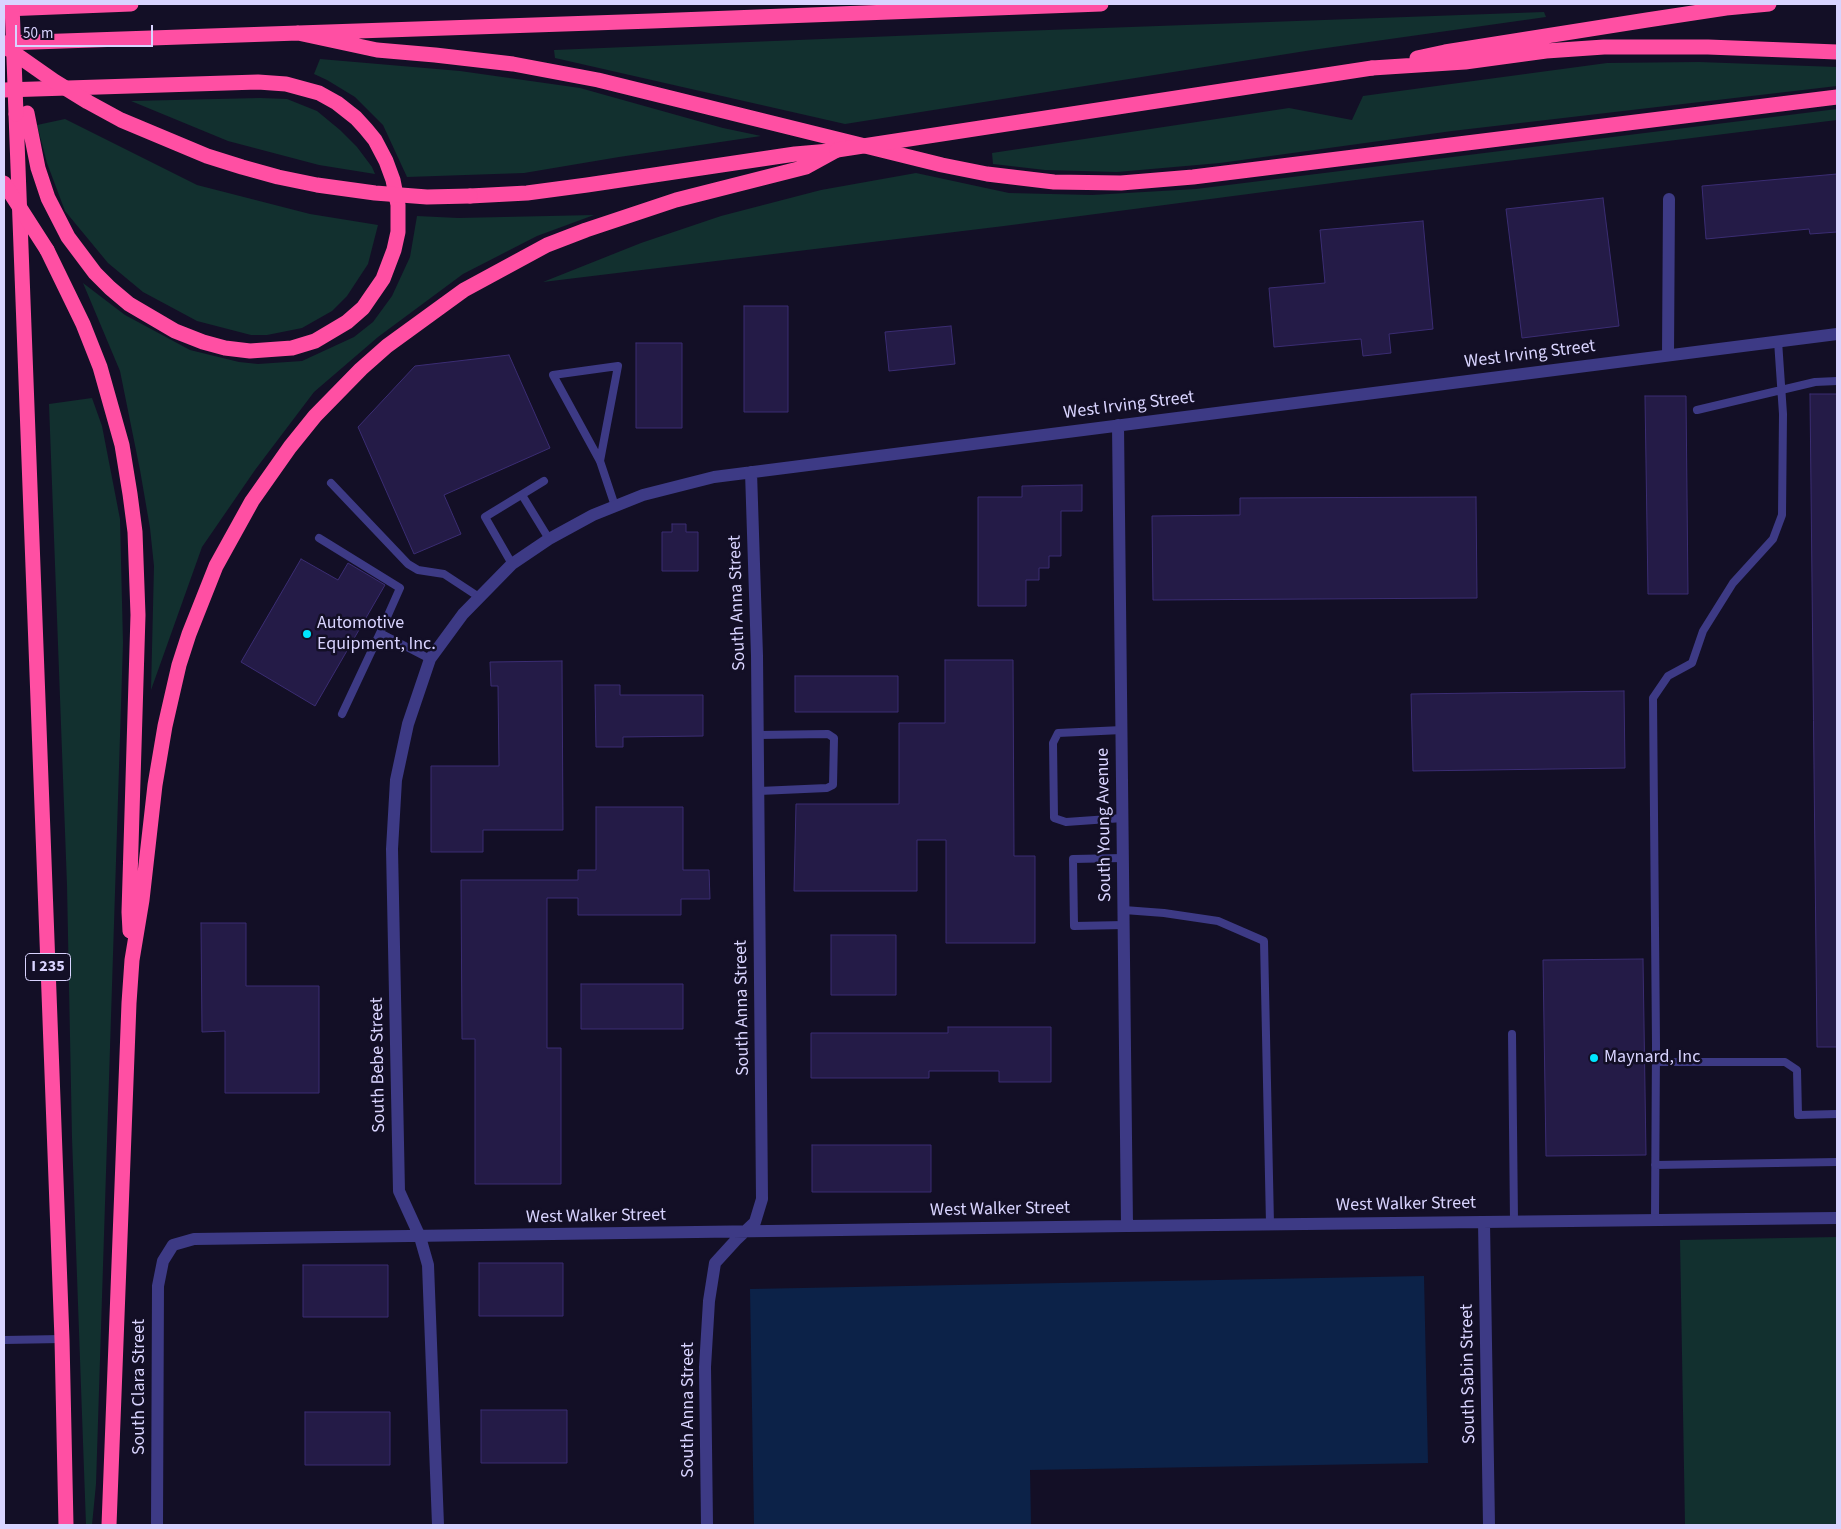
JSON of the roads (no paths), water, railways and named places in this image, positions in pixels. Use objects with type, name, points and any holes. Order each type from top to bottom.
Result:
[{"type":"highway","name":"I 235","points":[[12,4],[9,85],[21,114],[24,298],[34,621],[62,1339],[66,1525]]},
{"type":"highway","points":[[4,8],[131,4]]},
{"type":"highway","points":[[4,45],[1101,4]]},
{"type":"highway","points":[[1425,61],[1444,52],[1726,8],[1769,4]]},
{"type":"highway","points":[[298,33],[376,50],[513,64],[598,80],[942,165],[987,174],[1054,182],[1122,183],[1193,177],[1837,97]]},
{"type":"highway","points":[[4,45],[29,64],[88,102],[122,120],[207,156],[278,177],[317,185],[375,193],[436,197],[527,193],[794,154],[837,150],[1425,61],[1465,62],[1546,51],[1604,46],[1708,47],[1837,52]]},
{"type":"highway","points":[[9,85],[258,82],[286,84],[318,93],[337,103],[356,118],[366,129],[375,140],[393,180],[398,205],[398,232],[394,250],[383,279],[363,308],[347,322],[315,341],[292,348],[250,352],[203,342],[175,331],[129,304],[110,288],[90,267],[68,237],[48,198],[21,114]]},
{"type":"highway","points":[[109,1525],[132,960],[142,900],[160,752],[171,696],[200,602],[216,566],[270,474],[315,416],[361,369],[411,326],[464,290],[547,245],[586,230],[676,200],[806,167],[837,150]]},
{"type":"highway","points":[[4,183],[47,250],[83,324],[100,367],[114,412],[128,479],[135,532],[138,615],[130,912],[132,960]]},
{"type":"street","points":[[1668,354],[1669,199]]},
{"type":"street","name":"West Irving Street","points":[[463,614],[512,564],[593,514],[643,495],[714,477],[1668,354],[1837,334]]},
{"type":"street","name":"South Young Avenue","points":[[1118,425],[1127,1226]]},
{"type":"street","name":"South Anna Street","points":[[707,1525],[705,1367],[709,1301],[715,1263],[755,1222],[762,1199],[757,647],[751,472]]},
{"type":"street","name":"South Bebe Street","points":[[438,1525],[430,1282],[428,1265],[420,1237],[399,1191],[392,849],[396,780],[408,724],[430,658],[463,614]]},
{"type":"street","name":"West Walker Street","points":[[169,1252],[173,1245],[194,1239],[1837,1218]]},
{"type":"street","name":"South Sabin Street","points":[[1484,1222],[1489,1525]]},
{"type":"street","name":"South Clara Street","points":[[157,1525],[158,1286],[163,1261],[169,1252]]},
{"type":"lane","points":[[1655,1220],[1656,1062],[1653,698],[1668,676],[1692,664],[1703,631],[1733,582],[1773,539],[1782,515],[1783,414],[1778,341]]},
{"type":"lane","points":[[600,461],[618,366],[553,375],[600,461],[615,506]]},
{"type":"lane","points":[[1697,410],[1815,382],[1837,381]]},
{"type":"lane","points":[[512,564],[485,517],[544,481]]},
{"type":"lane","points":[[331,483],[408,564],[418,570],[444,574],[479,597]]},
{"type":"lane","points":[[522,495],[550,539]]},
{"type":"lane","points":[[319,538],[400,588],[342,714]]},
{"type":"lane","points":[[380,632],[430,658]]},
{"type":"lane","points":[[1122,730],[1058,733],[1053,744],[1053,808],[1054,818],[1066,822],[1123,818]]},
{"type":"lane","points":[[758,735],[828,734],[834,738],[833,784],[828,788],[758,791]]},
{"type":"lane","points":[[1123,858],[1073,859],[1073,906],[1074,926],[1124,925]]},
{"type":"lane","points":[[1124,910],[1164,913],[1218,921],[1264,940],[1270,1224]]},
{"type":"lane","points":[[1512,1034],[1514,1221]]},
{"type":"lane","points":[[1656,1062],[1785,1062],[1796,1070],[1798,1115],[1837,1114]]},
{"type":"lane","points":[[1655,1165],[1837,1162]]},
{"type":"lane","points":[[4,1340],[62,1339]]},
{"type":"water","points":[[1424,1276],[1428,1463],[1030,1470],[1031,1525],[754,1525],[750,1289]]},
{"type":"place","name":"Automotive Equipment, Inc.","points":[[307,634]]},
{"type":"place","name":"Maynard, Inc","points":[[1594,1058]]}]
